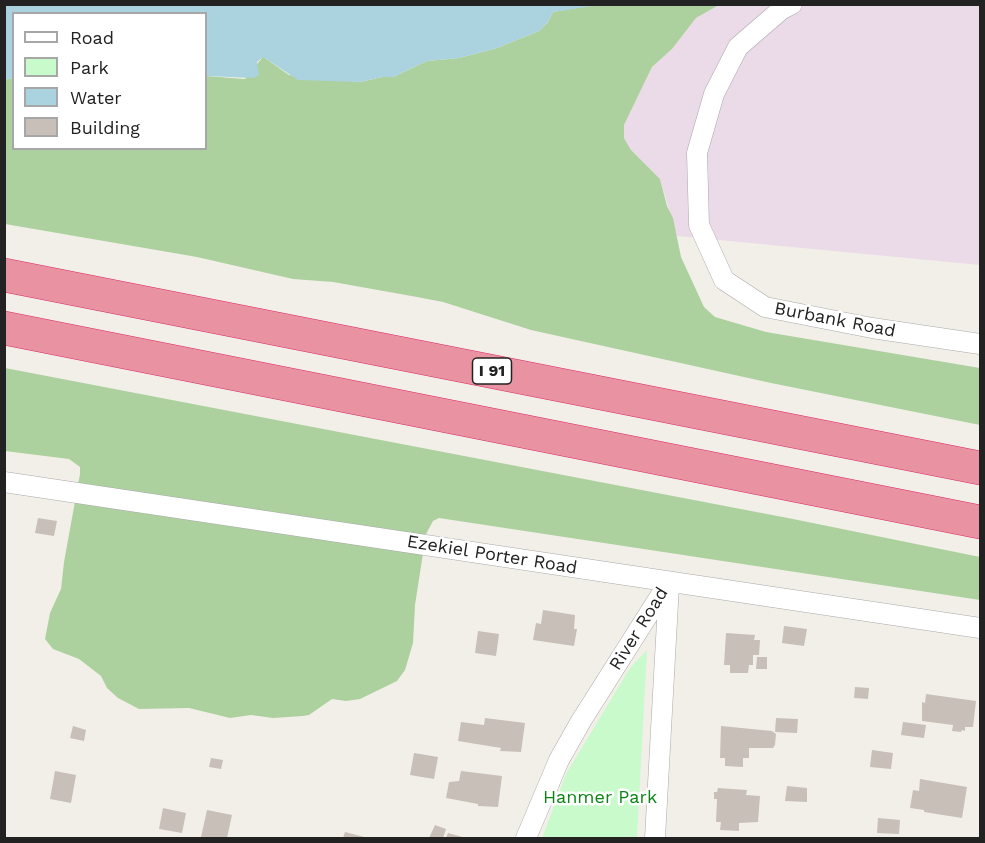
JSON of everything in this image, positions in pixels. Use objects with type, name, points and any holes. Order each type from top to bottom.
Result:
[{"type":"highway","name":"I 91","points":[[4,274],[981,468]]},
{"type":"highway","points":[[4,328],[981,522]]},
{"type":"street","name":"Burbank Road","points":[[792,4],[782,9],[738,47],[714,94],[697,153],[699,225],[724,280],[765,307],[872,328],[981,344]]},
{"type":"street","name":"Ezekiel Porter Road","points":[[4,482],[981,628]]},
{"type":"street","name":"River Road","points":[[526,838],[560,760],[581,721],[669,582]]},
{"type":"street","name":"River Road","points":[[656,838],[669,582]]},
{"type":"shaded area","points":[[719,5],[980,5],[980,265],[677,236],[660,179],[631,150],[624,138],[624,125],[652,67],[672,49],[696,18]]},
{"type":"green space","points":[[599,4],[719,5],[696,18],[672,49],[652,67],[624,125],[624,138],[631,150],[660,179],[667,206],[673,218],[681,257],[704,307],[715,317],[766,332],[980,368],[980,425],[771,383],[531,330],[443,302],[333,282],[293,279],[197,257],[5,224],[4,80],[12,78],[12,150],[207,150],[207,76],[245,79],[262,58],[265,58],[289,75],[360,82],[393,77],[427,61],[459,58],[497,48],[539,31],[548,22],[553,12]]},
{"type":"green space","points":[[5,368],[980,557],[980,600],[439,518],[433,521],[426,534],[415,605],[413,643],[405,670],[397,681],[360,699],[346,701],[332,699],[309,715],[303,716],[273,718],[251,715],[230,718],[189,708],[139,709],[118,698],[107,688],[101,676],[79,659],[53,649],[45,639],[50,613],[61,589],[80,467],[69,459],[5,451]]},
{"type":"green space","name":"Hanmer Park","points":[[647,650],[637,838],[542,838],[566,774],[630,668]]},
{"type":"water","points":[[5,4],[599,4],[553,12],[548,22],[539,31],[497,48],[459,58],[427,61],[393,77],[360,82],[298,80],[265,58],[257,62],[259,75],[253,78],[207,76],[207,12],[12,12],[12,78],[5,80]]},
{"type":"building","points":[[38,518],[57,521],[54,536],[35,533]]},
{"type":"building","points":[[543,610],[575,615],[574,629],[577,629],[574,646],[533,640],[536,623],[541,624]]},
{"type":"building","points":[[784,626],[807,629],[804,646],[782,643]]},
{"type":"building","points":[[478,631],[499,634],[496,656],[475,653]]},
{"type":"building","points":[[726,633],[755,635],[754,640],[760,640],[759,655],[753,655],[753,665],[749,665],[748,673],[730,673],[730,665],[724,665]]},
{"type":"building","points":[[757,657],[767,657],[767,669],[756,669]]},
{"type":"building","points":[[855,687],[869,688],[868,699],[854,698]]},
{"type":"building","points":[[926,694],[976,701],[973,727],[965,727],[965,731],[961,732],[952,731],[953,725],[922,721],[922,702],[925,703]]},
{"type":"building","points":[[485,718],[525,723],[521,752],[500,751],[501,748],[458,741],[461,722],[484,725]]},
{"type":"building","points":[[776,718],[798,719],[797,733],[775,732]]},
{"type":"building","points":[[903,722],[926,725],[924,738],[901,735]]},
{"type":"building","points":[[73,726],[86,730],[84,741],[70,738]]},
{"type":"building","points":[[721,726],[772,731],[776,734],[775,745],[773,748],[749,748],[749,758],[743,758],[743,767],[725,766],[725,758],[720,758]]},
{"type":"building","points":[[872,750],[893,753],[891,769],[870,767]]},
{"type":"building","points":[[414,753],[438,757],[434,779],[410,775]]},
{"type":"building","points":[[211,758],[223,760],[221,769],[209,767]]},
{"type":"building","points":[[55,771],[76,775],[71,803],[50,799]]},
{"type":"building","points":[[461,771],[502,776],[498,807],[478,806],[478,804],[446,798],[449,782],[459,781]]},
{"type":"building","points":[[920,779],[967,787],[962,818],[910,808],[913,790],[919,791]]},
{"type":"building","points":[[787,786],[807,788],[807,802],[785,801]]},
{"type":"building","points":[[718,788],[747,790],[746,795],[760,796],[758,822],[739,823],[739,831],[720,830],[721,822],[716,822],[717,799],[714,799],[714,792],[717,792]]},
{"type":"building","points":[[163,808],[186,813],[182,833],[159,829]]},
{"type":"building","points":[[207,810],[232,815],[227,838],[201,837]]},
{"type":"building","points":[[878,818],[900,820],[899,834],[877,833]]},
{"type":"building","points":[[435,825],[446,829],[443,838],[429,838]]},
{"type":"building","points":[[345,832],[368,838],[343,838]]},
{"type":"building","points":[[448,833],[466,838],[446,838]]}]
